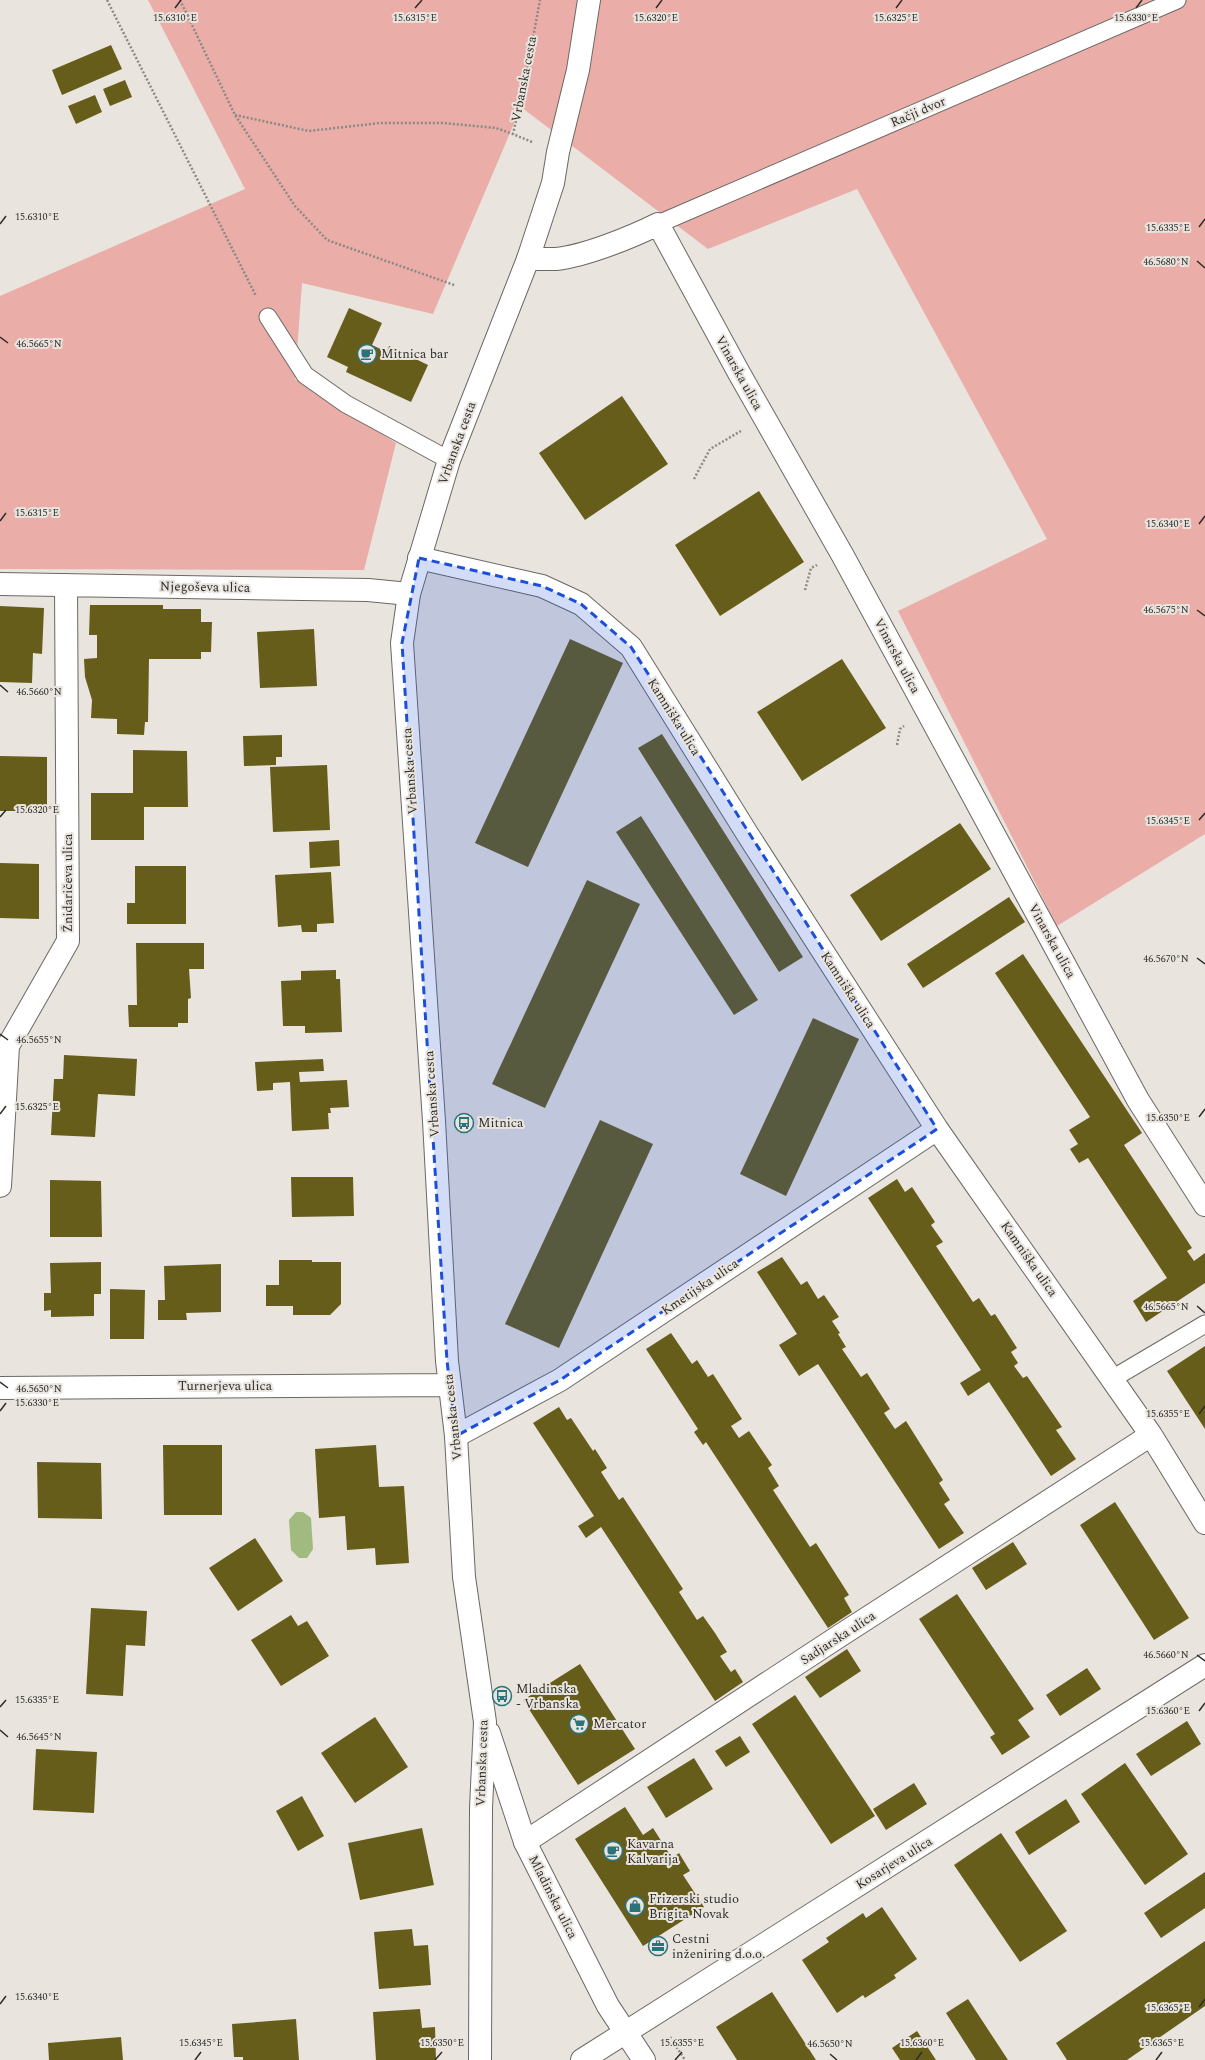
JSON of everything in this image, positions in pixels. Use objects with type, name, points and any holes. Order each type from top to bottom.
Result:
[{"type":"street","name":"Vrbanska cesta","points":[[480,2060],[481,1808],[485,1722],[464,1577],[456,1436],[444,1320],[434,1121],[402,643],[409,594],[449,460],[528,259],[553,183],[558,152],[578,70],[589,0]]},
{"type":"street","points":[[528,259],[557,259],[582,253],[633,236],[658,224]]},
{"type":"street","name":"Vinarska ulica","points":[[658,224],[764,418],[843,556],[1138,1100],[1205,1205]]},
{"type":"street","name":"Kamniška ulica","points":[[419,558],[542,586],[582,604],[631,647],[740,824],[937,1129],[1151,1435],[1205,1523]]},
{"type":"street","name":"Njegoševa ulica","points":[[0,584],[368,590],[409,594]]},
{"type":"street","name":"Žnidaričeva ulica","points":[[4,1046],[68,941],[66,585]]},
{"type":"street","points":[[0,1186],[4,1046]]},
{"type":"street","name":"Kmetijska ulica","points":[[456,1436],[560,1380],[937,1129]]},
{"type":"street","name":"Turnerjeva ulica","points":[[0,1388],[450,1385]]},
{"type":"street","name":"Sadjarska ulica","points":[[526,1842],[841,1635],[1151,1435]]},
{"type":"street","name":"Kosarjeva ulica","points":[[582,2060],[1205,1665]]},
{"type":"street","name":"Mladinska ulica","points":[[485,1722],[526,1842],[608,2006],[644,2060]]},
{"type":"lane","name":"Račji dvor","points":[[658,224],[1177,0]]},
{"type":"lane","points":[[268,316],[305,375],[346,404],[449,460]]},
{"type":"lane","points":[[1112,1379],[1205,1324]]},
{"type":"path","points":[[107,0],[250,284],[268,316]]},
{"type":"path","points":[[180,0],[235,115],[296,206],[327,240],[454,285]]},
{"type":"path","name":"Vrbanska cesta","points":[[540,0],[527,71],[513,134],[558,152]]},
{"type":"path","points":[[235,115],[309,131],[380,123],[443,123],[496,128],[513,134]]},
{"type":"path","points":[[694,479],[710,449],[764,418]]},
{"type":"path","points":[[666,2031],[685,2060]]},
{"type":"highlighted area","points":[[419,558],[542,586],[581,604],[631,647],[937,1129],[560,1380],[456,1436],[447,1361],[402,643]]},
{"type":"shaded area","points":[[148,0],[1205,0],[1205,834],[1057,926],[898,611],[1047,539],[857,189],[708,249],[521,107],[433,314],[302,283],[295,379],[396,443],[364,570],[0,569],[0,296],[245,189]]},
{"type":"shaded area","points":[[296,1512],[303,1512],[311,1518],[313,1549],[307,1558],[299,1558],[291,1550],[289,1520]]},
{"type":"building","points":[[111,45],[122,69],[62,95],[52,70]]},
{"type":"building","points":[[125,80],[132,97],[110,106],[103,89]]},
{"type":"building","points":[[95,95],[102,112],[76,124],[68,106]]},
{"type":"building","name":"Mitnica bar","points":[[349,308],[382,323],[372,345],[387,352],[389,346],[428,365],[411,402],[346,372],[348,367],[327,357]]},
{"type":"building","points":[[622,396],[668,464],[585,520],[539,453]]},
{"type":"building","points":[[759,491],[804,562],[720,616],[675,545]]},
{"type":"building","points":[[90,605],[163,605],[163,609],[201,609],[201,622],[212,622],[211,652],[201,652],[201,659],[149,659],[148,722],[145,722],[144,735],[117,734],[117,719],[91,718],[92,700],[85,677],[84,659],[97,658],[97,635],[89,635]]},
{"type":"building","points":[[0,606],[44,608],[42,654],[33,653],[32,683],[0,682]]},
{"type":"building","points":[[314,629],[317,686],[260,688],[257,632]]},
{"type":"building","points":[[570,639],[623,663],[528,867],[475,843]]},
{"type":"building","points":[[842,659],[886,728],[802,781],[757,712]]},
{"type":"building","points":[[662,734],[803,957],[779,972],[638,748]]},
{"type":"building","points":[[282,735],[282,757],[276,757],[276,765],[244,766],[243,736]]},
{"type":"building","points":[[133,750],[187,751],[188,807],[144,807],[144,840],[91,840],[91,793],[133,793]]},
{"type":"building","points":[[0,756],[47,757],[47,811],[0,811]]},
{"type":"building","points":[[327,765],[330,830],[273,832],[270,767]]},
{"type":"building","points":[[641,816],[758,1000],[734,1015],[616,832]]},
{"type":"building","points":[[960,823],[991,869],[881,941],[850,895]]},
{"type":"building","points":[[339,840],[340,866],[310,868],[309,842]]},
{"type":"building","points":[[0,863],[39,864],[39,919],[0,918]]},
{"type":"building","points":[[135,866],[186,866],[186,924],[127,924],[127,903],[135,903]]},
{"type":"building","points":[[331,872],[334,923],[317,924],[317,932],[302,932],[301,925],[278,927],[275,875]]},
{"type":"building","points":[[587,880],[640,904],[545,1108],[492,1084]]},
{"type":"building","points":[[1009,897],[1025,922],[923,988],[907,964]]},
{"type":"building","points":[[136,943],[204,943],[204,969],[189,969],[191,998],[188,999],[188,1023],[178,1023],[178,1027],[129,1027],[128,1005],[137,1005]]},
{"type":"building","points":[[1023,954],[1142,1133],[1124,1145],[1192,1248],[1187,1251],[1194,1261],[1205,1253],[1205,1283],[1146,1322],[1133,1301],[1167,1278],[1088,1158],[1079,1163],[1070,1149],[1078,1144],[1069,1130],[1090,1117],[995,973]]},
{"type":"building","points":[[336,970],[336,979],[340,979],[342,1032],[305,1033],[305,1026],[283,1026],[281,981],[301,980],[301,971]]},
{"type":"building","points":[[813,1018],[859,1039],[786,1196],[740,1174]]},
{"type":"building","points":[[64,1055],[137,1059],[135,1096],[98,1094],[95,1137],[51,1135],[54,1079],[63,1079]]},
{"type":"building","points":[[323,1059],[324,1071],[299,1072],[300,1082],[347,1080],[349,1107],[330,1108],[331,1113],[328,1113],[329,1129],[292,1131],[290,1082],[273,1083],[273,1090],[257,1091],[255,1062]]},
{"type":"building","points":[[600,1120],[653,1144],[559,1348],[505,1324]]},
{"type":"building","points":[[291,1177],[353,1177],[354,1216],[292,1217]]},
{"type":"building","points":[[897,1179],[905,1192],[912,1187],[935,1222],[931,1225],[943,1242],[936,1246],[973,1302],[979,1298],[991,1316],[995,1314],[1017,1348],[1011,1352],[1018,1363],[1014,1366],[1023,1378],[1027,1376],[1062,1427],[1056,1430],[1076,1459],[1051,1476],[989,1382],[968,1396],[960,1383],[981,1370],[868,1198]]},
{"type":"building","points":[[50,1180],[101,1181],[102,1237],[50,1237]]},
{"type":"building","points":[[782,1257],[801,1285],[807,1281],[818,1299],[824,1295],[839,1317],[832,1321],[840,1333],[838,1334],[846,1347],[842,1349],[861,1377],[867,1373],[890,1409],[884,1413],[895,1429],[906,1421],[943,1480],[939,1483],[950,1500],[944,1504],[964,1533],[939,1549],[818,1364],[799,1376],[779,1345],[797,1334],[757,1272]]},
{"type":"building","points":[[279,1260],[341,1262],[341,1304],[330,1315],[293,1315],[293,1306],[266,1306],[266,1285],[279,1285]]},
{"type":"building","points":[[101,1262],[101,1294],[94,1294],[94,1316],[51,1317],[51,1310],[44,1311],[44,1293],[51,1293],[50,1263]]},
{"type":"building","points":[[221,1264],[221,1312],[186,1313],[187,1320],[158,1320],[158,1300],[165,1300],[164,1266]]},
{"type":"building","points":[[110,1289],[145,1290],[144,1339],[110,1339]]},
{"type":"building","points":[[671,1333],[692,1364],[697,1360],[708,1377],[713,1374],[742,1419],[731,1426],[739,1438],[749,1431],[772,1465],[768,1468],[779,1486],[773,1490],[810,1547],[816,1543],[849,1595],[844,1598],[852,1612],[828,1628],[706,1442],[703,1445],[694,1432],[698,1429],[646,1349]]},
{"type":"building","points":[[1205,1346],[1205,1429],[1167,1371]]},
{"type":"building","points":[[559,1407],[567,1420],[571,1418],[593,1451],[595,1449],[607,1468],[601,1472],[619,1500],[623,1497],[683,1589],[679,1592],[697,1620],[703,1616],[715,1633],[727,1652],[720,1656],[731,1672],[735,1669],[743,1682],[715,1701],[601,1527],[586,1538],[578,1526],[594,1516],[533,1423]]},
{"type":"building","points":[[163,1445],[222,1445],[222,1515],[164,1515]]},
{"type":"building","points":[[376,1445],[379,1487],[404,1486],[409,1563],[376,1565],[375,1548],[347,1550],[345,1516],[319,1518],[315,1449]]},
{"type":"building","points":[[37,1462],[101,1463],[102,1519],[38,1518]]},
{"type":"building","points":[[1115,1502],[1189,1618],[1154,1640],[1080,1525]]},
{"type":"building","points":[[255,1538],[283,1581],[238,1611],[209,1568]]},
{"type":"building","points":[[1013,1542],[1027,1564],[986,1590],[972,1568]]},
{"type":"building","points":[[957,1594],[1034,1709],[1018,1720],[1030,1737],[1002,1755],[990,1737],[995,1734],[919,1619]]},
{"type":"building","points":[[91,1608],[147,1611],[145,1646],[126,1645],[123,1696],[86,1694]]},
{"type":"building","points":[[291,1615],[298,1626],[307,1621],[329,1656],[281,1686],[251,1640]]},
{"type":"building","points":[[847,1649],[861,1671],[820,1698],[805,1677]]},
{"type":"building","name":"Mercator","points":[[580,1664],[635,1749],[578,1785],[523,1700]]},
{"type":"building","points":[[1087,1668],[1101,1689],[1060,1716],[1046,1695]]},
{"type":"building","points":[[795,1695],[875,1816],[831,1844],[752,1724]]},
{"type":"building","points":[[375,1717],[408,1767],[355,1803],[321,1753]]},
{"type":"building","points":[[1187,1721],[1201,1744],[1151,1776],[1136,1754]]},
{"type":"building","points":[[740,1736],[750,1752],[726,1767],[715,1751]]},
{"type":"building","points":[[36,1749],[97,1752],[94,1813],[33,1810]]},
{"type":"building","points":[[694,1758],[713,1789],[666,1818],[647,1787]]},
{"type":"building","points":[[1125,1763],[1188,1854],[1145,1885],[1081,1794]]},
{"type":"building","points":[[914,1783],[927,1804],[886,1830],[873,1809]]},
{"type":"building","points":[[302,1796],[324,1836],[298,1851],[276,1811]]},
{"type":"building","points":[[1066,1799],[1080,1822],[1029,1855],[1015,1832]]},
{"type":"building","points":[[625,1807],[643,1835],[653,1828],[672,1858],[679,1853],[690,1871],[683,1875],[704,1907],[643,1946],[575,1839]]},
{"type":"building","points":[[422,1828],[434,1885],[360,1900],[348,1843]]},
{"type":"building","points":[[1001,1833],[1067,1931],[1020,1962],[954,1865]]},
{"type":"building","points":[[1205,1872],[1205,1908],[1161,1938],[1144,1913]]},
{"type":"building","points":[[882,1907],[917,1959],[894,1975],[896,1978],[865,1998],[863,1995],[837,2013],[802,1960],[829,1942],[826,1938],[863,1913],[866,1918]]},
{"type":"building","points":[[412,1929],[414,1946],[428,1945],[431,1985],[379,1989],[374,1932]]},
{"type":"building","points":[[1205,1941],[1205,2006],[1127,2060],[1067,2060],[1056,2043]]},
{"type":"building","points":[[772,1992],[816,2060],[737,2060],[716,2027]]},
{"type":"building","points":[[968,1999],[1008,2060],[976,2060],[946,2013]]},
{"type":"building","points":[[420,2009],[422,2028],[435,2027],[436,2060],[376,2060],[373,2012]]},
{"type":"building","points":[[296,2019],[299,2060],[243,2060],[243,2057],[234,2057],[232,2024]]},
{"type":"building","points":[[917,2031],[936,2060],[900,2060],[892,2048]]},
{"type":"building","points":[[121,2037],[123,2060],[49,2060],[48,2043]]},
{"type":"place","name":"Mitnica bar","points":[[367,354]]},
{"type":"place","name":"Mitnica","points":[[464,1123]]},
{"type":"place","name":"Mladinska - Vrbanska","points":[[502,1696]]},
{"type":"place","name":"Mercator","points":[[579,1724]]},
{"type":"place","name":"Kavarna Kalvarija","points":[[613,1851]]},
{"type":"place","name":"Frizerski studio Brigita Novak","points":[[635,1906]]},
{"type":"place","name":"Cestni inženiring d.o.o.","points":[[658,1946]]}]
